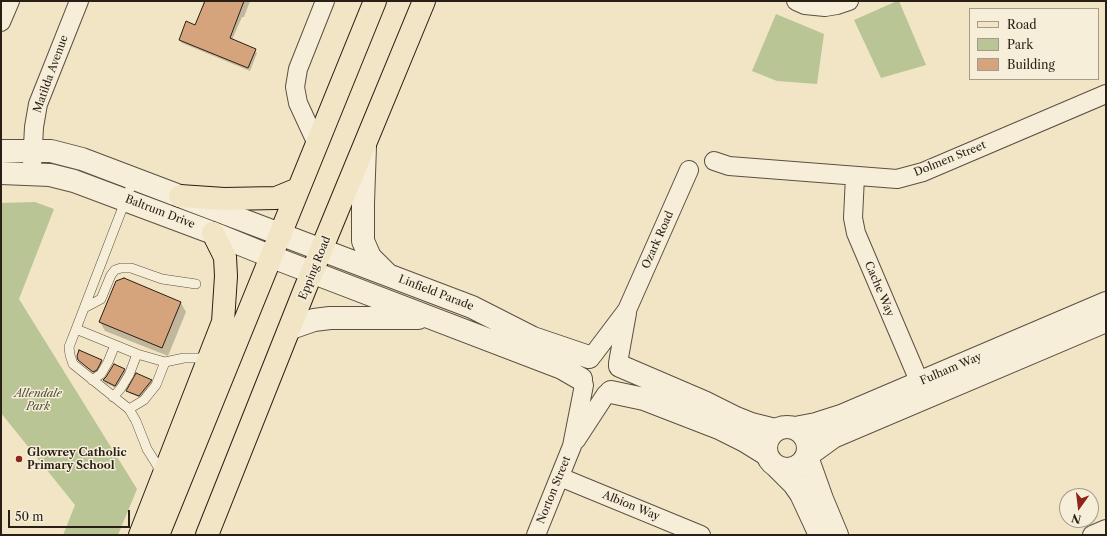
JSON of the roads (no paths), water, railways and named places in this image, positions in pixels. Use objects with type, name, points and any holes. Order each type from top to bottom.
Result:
[{"type":"main road","points":[[158,535],[375,1]]},
{"type":"main road","name":"Epping Road","points":[[208,535],[424,1]]},
{"type":"main road","points":[[180,196],[224,199],[276,198],[298,189]]},
{"type":"main road","points":[[140,535],[223,322],[226,276],[225,256],[213,233]]},
{"type":"street","points":[[1,22],[10,1]]},
{"type":"street","name":"Matilda Avenue","points":[[31,174],[35,120],[38,104],[79,1]]},
{"type":"street","points":[[317,144],[298,103],[294,87],[298,69],[325,1]]},
{"type":"street","points":[[796,1],[805,5],[825,7],[849,1]]},
{"type":"street","name":"Dolmen Street","points":[[714,161],[734,166],[897,179],[924,172],[1106,94]]},
{"type":"street","points":[[365,145],[363,241],[370,257],[389,276]]},
{"type":"street","name":"Baltrum Drive","points":[[1,151],[51,151],[82,159],[280,234]]},
{"type":"street","name":"Ozark Road","points":[[628,310],[689,170]]},
{"type":"street","name":"Baltrum Drive","points":[[1,173],[50,175],[74,181],[126,199],[313,273]]},
{"type":"street","name":"Cache Way","points":[[856,176],[853,218],[856,233],[923,390]]},
{"type":"street","name":"Linfield Parade","points":[[280,234],[472,307],[533,338],[591,356]]},
{"type":"street","points":[[313,273],[562,368],[582,382],[593,393],[608,393],[644,399],[719,428],[745,441],[781,469],[796,468],[802,464],[807,456]]},
{"type":"street","name":"Fulham Way","points":[[807,456],[833,436],[923,390],[1106,303]]},
{"type":"street","points":[[582,382],[582,367],[628,310]]},
{"type":"street","points":[[619,365],[628,310]]},
{"type":"street","points":[[291,328],[314,320],[330,318],[431,318]]},
{"type":"street","name":"Fulham Way","points":[[785,429],[816,424],[923,390],[1106,321]]},
{"type":"street","points":[[591,356],[600,354],[607,355],[614,358],[619,365],[622,372],[619,384],[608,393]]},
{"type":"street","points":[[619,365],[704,402],[736,418],[785,429],[805,436],[808,442],[807,456],[822,499],[838,535]]},
{"type":"street","name":"Norton Street","points":[[536,535],[572,446],[582,382]]},
{"type":"street","name":"Norton Street","points":[[572,446],[608,393]]},
{"type":"street","points":[[785,429],[770,435],[766,447],[771,460],[794,484],[801,494],[820,535]]},
{"type":"street","name":"Albion Way","points":[[560,477],[702,535]]},
{"type":"street","points":[[1092,535],[1106,529]]},
{"type":"lane","points":[[134,178],[69,347],[73,364],[129,409],[136,421],[147,449],[157,465],[162,480]]},
{"type":"lane","points":[[84,308],[101,299],[115,270],[121,268],[131,268],[162,279],[196,284]]},
{"type":"lane","points":[[76,329],[137,354],[166,362],[184,358],[209,358],[233,350]]},
{"type":"lane","points":[[92,380],[101,374],[115,345]]},
{"type":"lane","points":[[113,397],[129,375],[137,354]]},
{"type":"lane","points":[[129,409],[144,400],[156,385],[166,362]]},
{"type":"place","name":"Glowrey Catholic Primary School","points":[[19,459]]},
{"type":"park label","name":"Allendale Park","points":[[38,400]]}]
